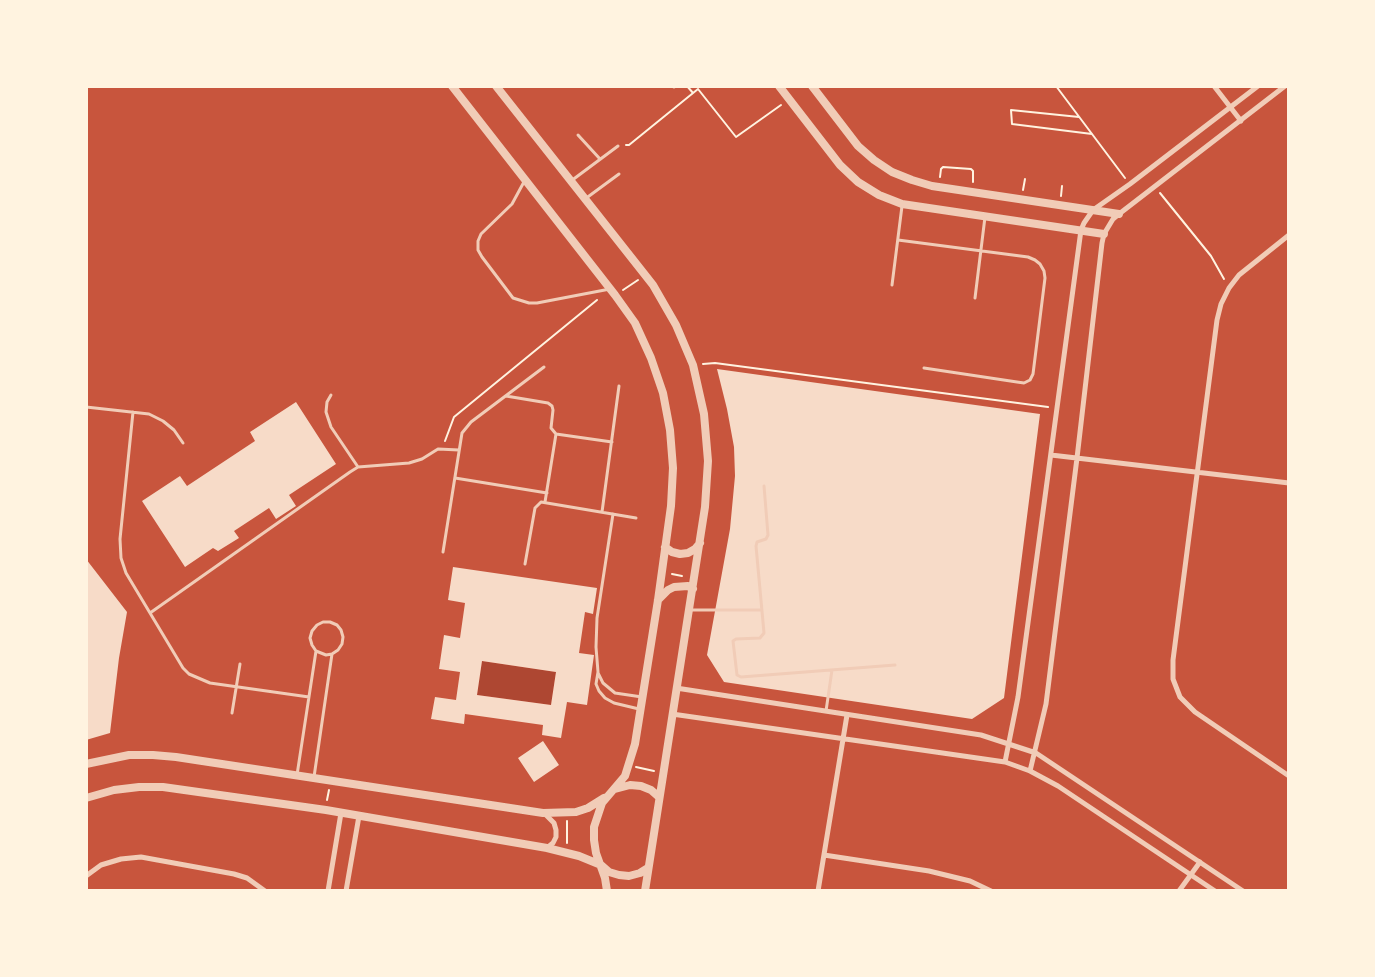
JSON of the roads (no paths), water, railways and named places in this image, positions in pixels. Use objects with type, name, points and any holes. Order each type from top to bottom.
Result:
[{"type":"street","points":[[452,86],[613,292],[634,323],[651,358],[663,393],[670,430],[673,478],[672,506],[635,744],[625,776],[602,803],[594,827],[596,853],[607,891]]},
{"type":"street","points":[[496,86],[653,285],[676,325],[693,365],[704,414],[708,461],[705,507],[644,891]]},
{"type":"street","points":[[779,86],[840,165],[858,182],[879,195],[902,204],[1104,234]]},
{"type":"street","points":[[812,86],[858,146],[892,172],[912,180],[939,187],[1119,214]]},
{"type":"street","points":[[1214,86],[1241,121]]},
{"type":"street","points":[[1005,762],[1018,697],[1081,230],[1093,210],[1258,86]]},
{"type":"street","points":[[1030,771],[1046,704],[1104,234],[1113,219],[1119,214],[1285,86]]},
{"type":"street","points":[[1289,236],[1245,269],[1229,288],[1222,304],[1218,320],[1173,660],[1173,679],[1180,697],[1195,712],[1289,776]]},
{"type":"street","points":[[1051,455],[1289,483]]},
{"type":"street","points":[[665,547],[672,552],[680,554],[688,553],[700,543]]},
{"type":"street","points":[[658,600],[674,587],[688,586],[693,589]]},
{"type":"street","points":[[676,688],[981,735],[1036,752],[1243,891]]},
{"type":"street","points":[[672,714],[1005,762],[1030,771],[1058,786],[1215,891]]},
{"type":"street","points":[[818,891],[847,715]]},
{"type":"street","points":[[86,764],[129,756],[153,755],[176,757],[543,813],[567,813],[588,808],[619,787],[630,785],[641,786],[651,790],[659,798]]},
{"type":"street","points":[[86,798],[114,790],[138,787],[163,788],[341,812],[547,848],[567,852],[601,865],[609,872],[619,875],[629,876],[640,873],[648,868]]},
{"type":"street","points":[[328,891],[341,812]]},
{"type":"street","points":[[543,813],[554,822],[556,830],[556,837],[547,848]]},
{"type":"street","points":[[346,891],[359,816]]},
{"type":"street","points":[[824,855],[930,870],[970,881],[991,891]]},
{"type":"street","points":[[86,876],[101,865],[121,859],[141,857],[234,874],[247,878],[265,891]]},
{"type":"street","points":[[1179,891],[1200,862]]},
{"type":"lane","points":[[578,136],[600,159]]},
{"type":"lane","points":[[571,182],[618,146]]},
{"type":"lane","points":[[585,199],[619,174]]},
{"type":"lane","points":[[525,180],[512,204],[481,234],[478,241],[478,250],[482,258],[513,298],[529,303],[537,303],[613,292]]},
{"type":"lane","points":[[892,285],[902,204]]},
{"type":"lane","points":[[975,298],[985,216]]},
{"type":"lane","points":[[898,240],[1028,257],[1040,264],[1044,271],[1045,278],[1033,374],[1030,380],[1024,383],[924,368]]},
{"type":"lane","points":[[443,552],[462,433],[505,396],[544,367]]},
{"type":"lane","points":[[602,512],[619,386]]},
{"type":"lane","points":[[331,395],[327,402],[326,412],[331,427],[358,467]]},
{"type":"lane","points":[[505,396],[548,403],[552,406],[553,410],[551,428],[556,434],[612,442]]},
{"type":"lane","points":[[86,406],[149,414],[174,430],[183,443]]},
{"type":"lane","points":[[133,412],[120,539],[121,558],[126,573],[183,668],[198,680],[210,683],[309,697]]},
{"type":"lane","points":[[545,502],[556,434]]},
{"type":"lane","points":[[150,613],[358,467],[409,463],[422,459],[442,448],[459,450]]},
{"type":"lane","points":[[454,478],[547,493]]},
{"type":"lane","points":[[764,486],[768,535],[766,539],[757,542],[756,546],[764,633],[762,637],[736,639],[733,641],[738,677],[894,665]]},
{"type":"lane","points":[[525,564],[535,508],[541,502],[636,518]]},
{"type":"lane","points":[[613,514],[597,618],[596,648],[598,672],[596,684],[599,692],[605,698],[614,703],[641,709]]},
{"type":"lane","points":[[689,610],[762,610]]},
{"type":"lane","points":[[330,622],[342,630],[342,644],[338,650],[332,654],[321,654],[316,651],[310,638],[316,625],[330,622]]},
{"type":"lane","points":[[296,775],[316,651]]},
{"type":"lane","points":[[314,777],[332,654]]},
{"type":"lane","points":[[232,713],[240,664]]},
{"type":"lane","points":[[826,712],[832,670]]},
{"type":"lane","points":[[598,672],[603,683],[615,693],[643,698]]}]
